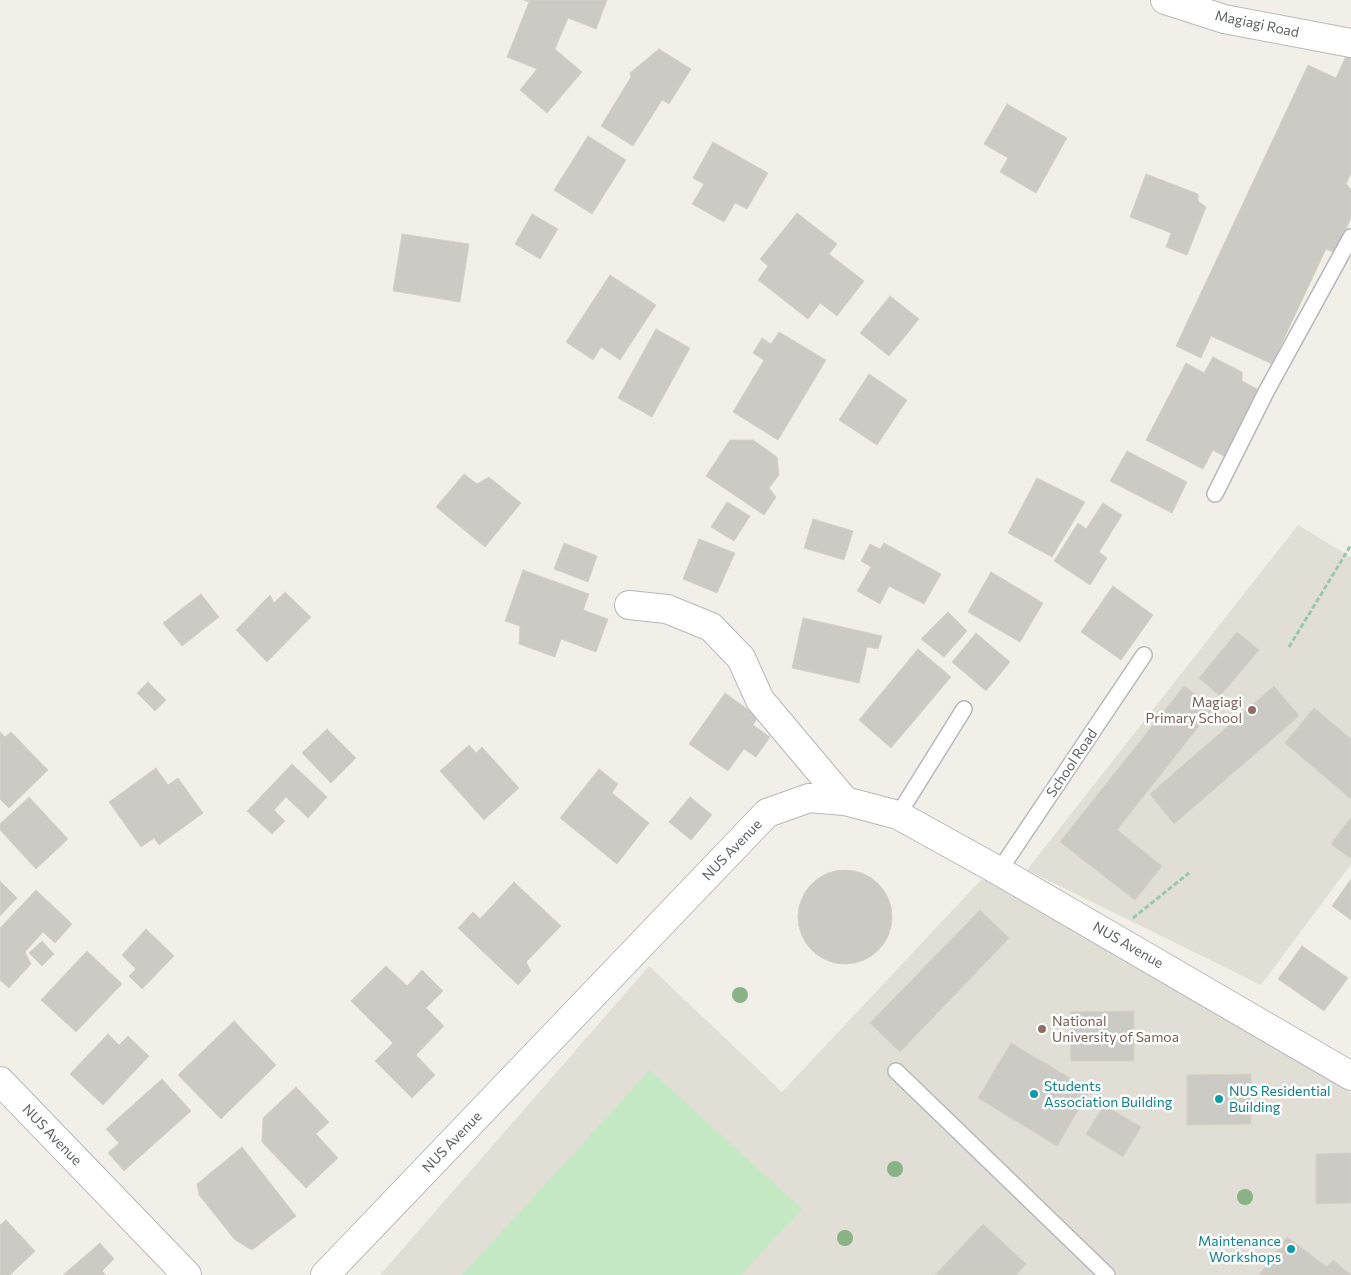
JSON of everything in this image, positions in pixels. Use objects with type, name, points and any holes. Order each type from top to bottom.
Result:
[{"type":"street","name":"Magiagi Road","points":[[1164,0],[1224,19],[1351,44]]},
{"type":"street","points":[[629,605],[667,609],[712,627],[741,658],[760,700],[845,801]]},
{"type":"street","name":"NUS Avenue","points":[[325,1275],[767,813],[809,798],[845,801],[898,816],[1111,935],[1351,1076]]},
{"type":"street","name":"NUS Avenue","points":[[0,1081],[187,1275]]},
{"type":"lane","points":[[1214,494],[1266,392],[1351,237]]},
{"type":"lane","name":"School Road","points":[[999,871],[1144,655]]},
{"type":"lane","points":[[898,816],[964,709]]},
{"type":"lane","points":[[896,1071],[1107,1275]]},
{"type":"path","points":[[1289,647],[1351,545]]},
{"type":"path","points":[[1111,935],[1189,873]]},
{"type":"shaded area","name":"Magiagi Primary School","points":[[1298,525],[1351,557],[1351,864],[1261,985],[1027,870]]},
{"type":"shaded area","name":"National University of Samoa","points":[[999,871],[1119,956],[1351,1093],[1351,1275],[380,1275],[649,966],[782,1092],[980,881]]},
{"type":"green space","points":[[650,1070],[802,1209],[741,1275],[462,1275]]},
{"type":"building","points":[[524,0],[607,0],[596,29],[568,18],[555,49],[582,72],[547,113],[520,90],[537,69],[507,57],[529,2]]},
{"type":"building","points":[[659,49],[691,69],[669,104],[662,100],[633,146],[601,126],[631,77],[630,73]]},
{"type":"building","points":[[1347,54],[1351,55],[1351,173],[1346,184],[1351,189],[1351,218],[1335,253],[1326,249],[1272,364],[1211,336],[1201,358],[1176,346],[1308,65],[1336,78]]},
{"type":"building","points":[[1007,104],[1067,138],[1036,193],[1000,172],[1008,158],[984,144]]},
{"type":"building","points":[[588,136],[626,160],[592,214],[554,190]]},
{"type":"building","points":[[713,142],[768,173],[747,209],[735,203],[724,222],[692,204],[704,184],[693,178]]},
{"type":"building","points":[[1146,174],[1198,194],[1198,201],[1206,207],[1187,255],[1166,247],[1171,233],[1130,217]]},
{"type":"building","points":[[797,213],[837,244],[829,254],[864,281],[837,316],[820,303],[808,319],[758,280],[768,266],[760,259]]},
{"type":"building","points":[[532,214],[558,229],[540,259],[515,244]]},
{"type":"building","points":[[402,234],[469,244],[460,302],[393,291]]},
{"type":"building","points":[[610,275],[656,305],[620,360],[601,347],[593,360],[566,342]]},
{"type":"building","points":[[890,296],[919,319],[889,356],[860,333]]},
{"type":"building","points":[[656,329],[690,348],[652,417],[618,398]]},
{"type":"building","points":[[779,332],[826,360],[778,440],[733,412],[764,360],[753,353],[762,338],[771,344]]},
{"type":"building","points":[[1213,357],[1242,372],[1242,381],[1259,390],[1225,457],[1213,450],[1203,469],[1146,440],[1186,363],[1204,373]]},
{"type":"building","points":[[869,374],[907,400],[877,445],[839,420]]},
{"type":"building","points":[[730,440],[753,440],[777,457],[779,475],[769,488],[776,497],[764,515],[706,476]]},
{"type":"building","points":[[1127,451],[1187,482],[1172,513],[1110,481]]},
{"type":"building","points":[[464,474],[477,484],[489,477],[521,503],[485,547],[436,507]]},
{"type":"building","points":[[1037,478],[1085,502],[1052,557],[1008,533]]},
{"type":"building","points":[[727,502],[750,516],[734,541],[711,527]]},
{"type":"building","points":[[1103,503],[1122,515],[1099,552],[1107,558],[1090,585],[1054,561],[1078,523],[1086,529]]},
{"type":"building","points":[[813,519],[853,531],[844,560],[804,548]]},
{"type":"building","points":[[699,539],[735,553],[717,593],[683,579]]},
{"type":"building","points":[[564,543],[597,556],[588,582],[554,569]]},
{"type":"building","points":[[884,543],[941,574],[924,604],[889,586],[880,604],[857,591],[871,567],[861,561],[870,544],[880,549]]},
{"type":"building","points":[[523,570],[589,594],[583,610],[608,619],[596,652],[561,639],[555,657],[519,644],[520,626],[505,621]]},
{"type":"building","points":[[991,572],[1043,603],[1020,642],[968,612]]},
{"type":"building","points":[[1113,586],[1153,615],[1121,660],[1081,632]]},
{"type":"building","points":[[285,592],[311,617],[267,662],[236,630],[270,595],[274,603]]},
{"type":"building","points":[[201,594],[219,617],[182,646],[163,623]]},
{"type":"building","points":[[948,612],[967,631],[944,657],[921,639]]},
{"type":"building","points":[[803,618],[882,636],[878,649],[867,647],[859,683],[792,668]]},
{"type":"building","points":[[1237,632],[1259,650],[1220,696],[1199,678]]},
{"type":"building","points":[[976,633],[1010,662],[986,691],[952,662]]},
{"type":"building","points":[[918,649],[951,677],[891,748],[859,720]]},
{"type":"building","points":[[148,682],[166,700],[155,711],[137,693]]},
{"type":"building","points":[[1184,686],[1213,708],[1117,830],[1162,866],[1135,900],[1060,842]]},
{"type":"building","points":[[1274,686],[1299,716],[1174,824],[1150,794]]},
{"type":"building","points":[[725,693],[758,717],[753,725],[770,737],[756,757],[744,749],[728,771],[689,744]]},
{"type":"building","points":[[1314,708],[1351,739],[1351,799],[1285,743]]},
{"type":"building","points":[[327,729],[356,758],[331,783],[302,753]]},
{"type":"building","points":[[0,732],[5,737],[11,732],[48,770],[9,808],[0,799]]},
{"type":"building","points":[[469,745],[476,753],[482,747],[519,788],[484,820],[440,771]]},
{"type":"building","points":[[292,764],[327,797],[308,818],[286,797],[274,810],[285,821],[272,834],[247,811]]},
{"type":"building","points":[[156,768],[168,785],[178,778],[203,813],[159,845],[154,838],[141,847],[109,802]]},
{"type":"building","points":[[599,769],[618,784],[612,793],[649,823],[617,864],[560,818]]},
{"type":"building","points":[[29,797],[68,839],[36,869],[0,830],[0,824]]},
{"type":"building","points":[[690,797],[712,815],[691,840],[669,822]]},
{"type":"building","points":[[1351,817],[1351,856],[1350,858],[1331,844]]},
{"type":"building","points":[[845,870],[863,874],[878,884],[888,899],[892,917],[888,935],[878,950],[863,960],[845,964],[827,960],[812,950],[802,935],[798,917],[802,899],[812,884],[827,874]]},
{"type":"building","points":[[1351,879],[1351,920],[1332,906]]},
{"type":"building","points":[[0,881],[17,898],[0,916]]},
{"type":"building","points":[[514,882],[561,926],[526,962],[531,971],[518,985],[458,928],[473,912],[480,919]]},
{"type":"building","points":[[36,890],[72,924],[55,943],[43,932],[25,952],[31,964],[9,988],[0,980],[0,928]]},
{"type":"building","points":[[980,910],[1009,938],[900,1052],[870,1023]]},
{"type":"building","points":[[146,929],[174,956],[142,989],[129,976],[136,969],[122,955]]},
{"type":"building","points":[[42,941],[54,954],[42,966],[29,953]]},
{"type":"building","points":[[1302,946],[1348,978],[1324,1011],[1278,979]]},
{"type":"building","points":[[87,951],[122,984],[76,1032],[41,1000]]},
{"type":"building","points":[[386,966],[407,986],[422,970],[443,991],[426,1008],[444,1026],[416,1055],[435,1075],[412,1098],[375,1061],[393,1043],[351,1001]]},
{"type":"building","points":[[1134,1011],[1134,1061],[1071,1061],[1070,1012]]},
{"type":"building","points":[[234,1021],[276,1065],[221,1119],[178,1075]]},
{"type":"building","points":[[108,1034],[119,1045],[128,1036],[149,1056],[103,1105],[70,1074]]},
{"type":"building","name":"Students Association Building","points":[[1011,1043],[1090,1090],[1057,1146],[978,1098]]},
{"type":"building","name":"NUS Residential Building","points":[[1251,1074],[1251,1124],[1187,1125],[1187,1075]]},
{"type":"building","points":[[162,1079],[191,1111],[124,1171],[108,1153],[119,1143],[106,1129]]},
{"type":"building","points":[[296,1087],[329,1122],[316,1134],[338,1158],[306,1188],[262,1142],[263,1118]]},
{"type":"building","points":[[1104,1105],[1141,1127],[1123,1157],[1086,1134]]},
{"type":"building","points":[[242,1147],[296,1216],[252,1250],[235,1240],[199,1195],[197,1184]]},
{"type":"building","name":"NUS Residential Building","points":[[1351,1153],[1351,1203],[1316,1204],[1316,1154]]},
{"type":"building","points":[[6,1220],[35,1251],[10,1275],[0,1275],[0,1225]]},
{"type":"building","points":[[983,1224],[1026,1264],[1016,1275],[935,1275]]},
{"type":"building","name":"Maintenance Workshops","points":[[1287,1237],[1327,1267],[1333,1260],[1351,1275],[1259,1275]]},
{"type":"building","points":[[100,1243],[114,1259],[102,1271],[106,1275],[63,1275]]},
{"type":"place","name":"Magiagi Primary School","points":[[1252,710]]},
{"type":"place","name":"National University of Samoa","points":[[1042,1029]]},
{"type":"place","name":"Students Association Building","points":[[1034,1094]]},
{"type":"place","name":"NUS Residential Building","points":[[1219,1099]]},
{"type":"place","name":"Maintenance Workshops","points":[[1291,1249]]}]
